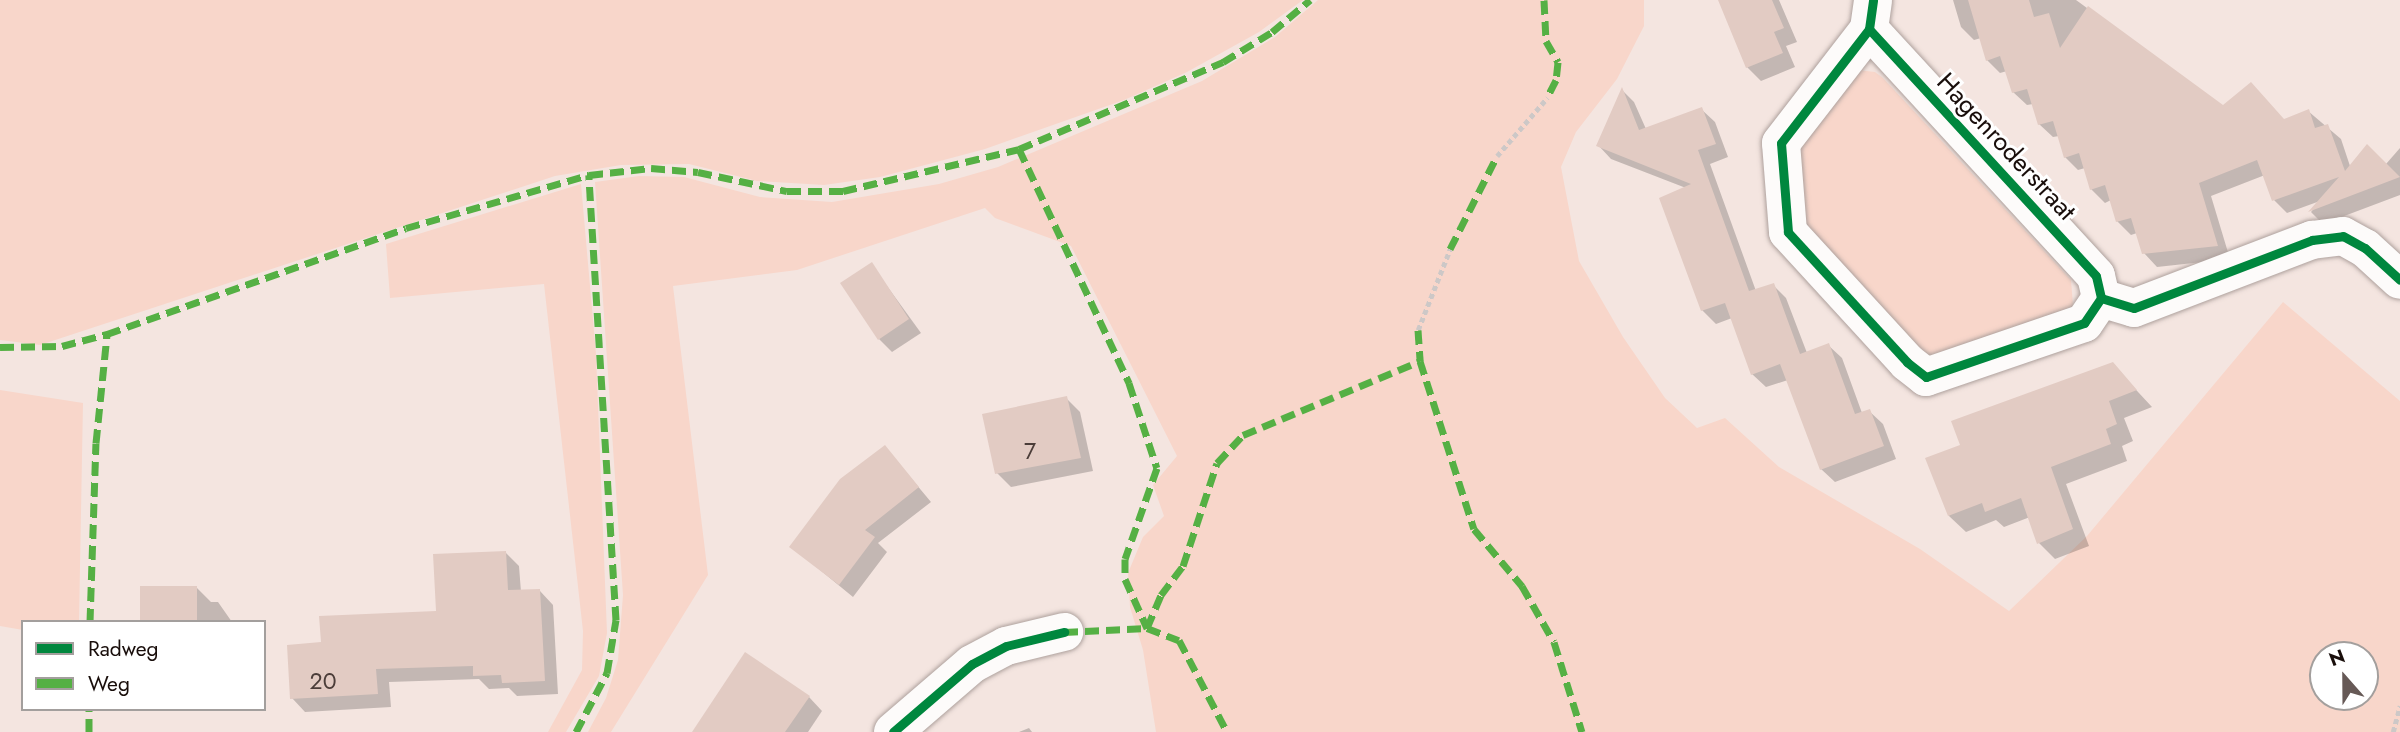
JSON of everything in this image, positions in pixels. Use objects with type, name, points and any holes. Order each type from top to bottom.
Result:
[{"type":"street","name":"Hagenroderstraat","points":[[1871,14],[2096,276],[2101,298],[2084,323],[1926,377],[1797,244],[1784,217],[1781,143],[1871,14]]},
{"type":"street","points":[[2101,298],[2134,308],[2312,240],[2343,236],[2365,248],[2400,280]]},
{"type":"street","points":[[893,732],[972,664],[1006,646],[1063,632]]},
{"type":"path","points":[[1497,156],[1547,98]]},
{"type":"path","points":[[1418,330],[1450,249]]},
{"type":"path","points":[[2393,732],[2400,706]]},
{"type":"shaded area","points":[[0,0],[1303,0],[1259,32],[1187,72],[1124,100],[985,149],[880,177],[824,185],[757,181],[689,164],[621,165],[555,176],[40,345],[0,340]]},
{"type":"shaded area","points":[[1318,0],[1644,0],[1644,26],[1617,79],[1576,132],[1561,167],[1579,261],[1623,337],[1665,398],[1697,428],[1725,418],[1779,467],[1920,549],[2009,611],[2087,536],[2283,302],[2400,401],[2400,732],[1156,732],[1143,650],[1130,607],[1128,573],[1143,537],[1164,516],[1153,485],[1177,456],[1071,246],[995,218],[985,208],[797,270],[673,286],[708,575],[611,732],[588,732],[606,698],[618,660],[623,595],[595,182],[639,176],[684,177],[760,197],[832,202],[939,184],[998,167],[1202,81],[1275,37]]},
{"type":"shaded area","points":[[1857,70],[1875,72],[1883,78],[2071,280],[2073,305],[2067,314],[1929,362],[1808,237],[1795,155]]},
{"type":"shaded area","points":[[581,184],[596,354],[607,633],[599,676],[566,732],[548,732],[582,670],[583,631],[544,284],[390,298],[386,244]]},
{"type":"shaded area","points":[[0,390],[83,403],[79,620],[21,620],[21,630],[0,626]]},
{"type":"building","points":[[1718,0],[1772,0],[1784,28],[1774,32],[1783,53],[1746,68]]},
{"type":"building","points":[[1968,0],[2029,0],[2034,17],[2049,13],[2060,48],[2088,6],[2223,105],[2251,82],[2284,119],[2309,109],[2315,128],[2328,124],[2345,171],[2367,144],[2400,177],[2308,212],[2339,177],[2272,201],[2257,160],[2199,183],[2218,246],[2142,254],[2131,218],[2116,222],[2105,185],[2090,190],[2079,153],[2064,158],[2053,121],[2038,125],[2027,89],[2012,93],[2000,56],[1986,61]]},
{"type":"building","points":[[1622,87],[1639,130],[1702,107],[1716,144],[1698,150],[1749,291],[1774,283],[1800,354],[1829,343],[1855,414],[1870,409],[1884,446],[1820,470],[1780,364],[1751,375],[1725,303],[1701,311],[1659,198],[1691,184],[1596,146]]},
{"type":"building","points":[[872,262],[909,319],[878,340],[840,283]]},
{"type":"building","points":[[2113,362],[2137,390],[2109,401],[2117,424],[2106,429],[2111,444],[2051,467],[2073,529],[2037,544],[2021,498],[1985,512],[1982,503],[1948,516],[1925,458],[1960,445],[1951,421]]},
{"type":"building","points":[[1067,396],[1081,458],[995,474],[982,414]]},
{"type":"building","points":[[885,445],[919,487],[865,530],[875,537],[839,585],[789,547],[840,479]]},
{"type":"building","points":[[506,551],[508,590],[540,589],[545,681],[502,683],[501,675],[473,676],[473,666],[376,669],[378,694],[290,699],[287,645],[321,642],[319,616],[436,611],[433,554]]},
{"type":"building","points":[[140,586],[197,586],[197,620],[140,620]]},
{"type":"building","points":[[745,652],[810,696],[785,732],[692,732]]},
{"type":"marked path","points":[[0,347],[62,346],[107,334],[406,228],[589,175],[651,168],[698,172],[787,191],[843,191],[1019,149],[1223,62],[1272,32],[1310,0]]},
{"type":"marked path","points":[[1544,0],[1546,41],[1558,62],[1556,80],[1547,98]]},
{"type":"marked path","points":[[1019,149],[1129,383],[1157,468],[1125,559],[1125,579],[1147,628],[1179,640],[1227,732]]},
{"type":"marked path","points":[[1450,249],[1497,156]]},
{"type":"marked path","points":[[576,732],[607,673],[616,620],[589,175]]},
{"type":"marked path","points":[[1418,330],[1420,361],[1474,529],[1522,586],[1554,642],[1582,732]]},
{"type":"marked path","points":[[90,620],[96,443],[107,334]]},
{"type":"marked path","points":[[1064,632],[1147,628],[1161,595],[1183,566],[1217,463],[1243,435],[1420,361]]},
{"type":"marked path","points":[[89,711],[89,732]]},
{"type":"cycle path","points":[[1869,29],[2096,276],[2101,298],[2084,323],[1926,377],[1907,362],[1788,232],[1781,143],[1869,29],[1873,0]]},
{"type":"cycle path","points":[[2101,298],[2134,308],[2312,240],[2343,236],[2365,248],[2400,280]]},
{"type":"cycle path","points":[[893,732],[972,664],[1006,646],[1064,632]]}]
